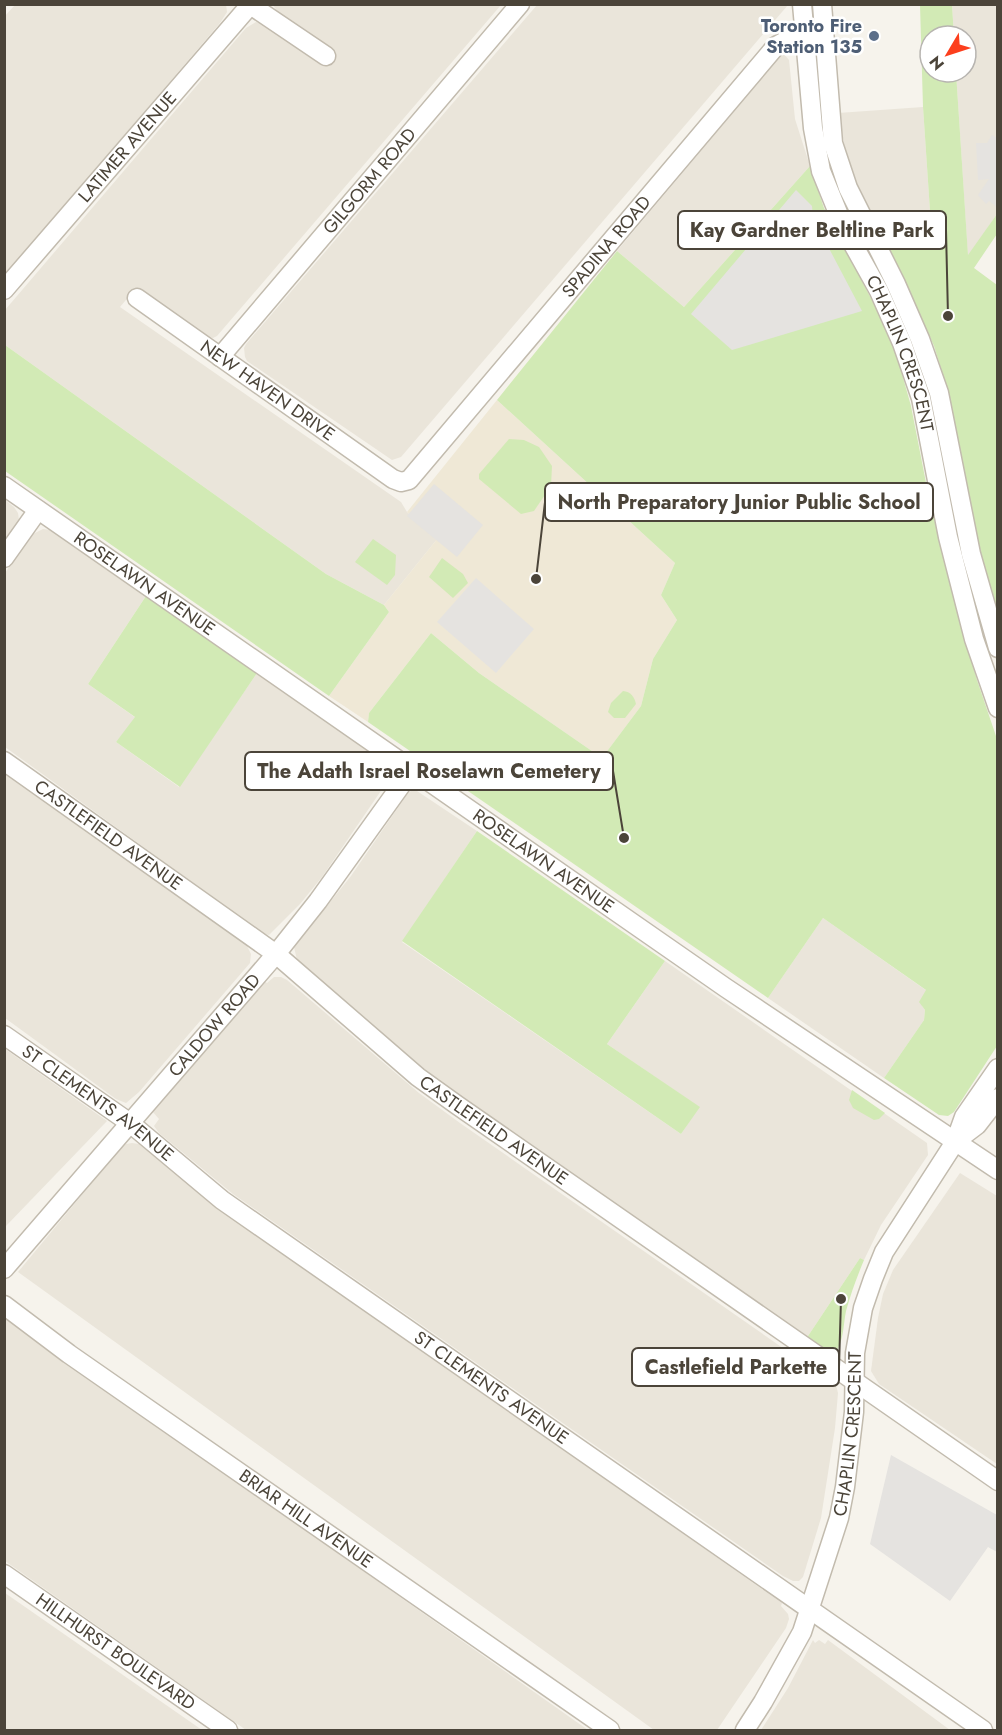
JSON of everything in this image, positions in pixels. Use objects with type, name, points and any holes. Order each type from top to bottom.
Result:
[{"type":"street","name":"GILGORM ROAD","points":[[220,357],[520,4]]},
{"type":"street","name":"CHAPLIN CRESCENT","points":[[802,4],[803,37],[813,128],[821,171],[845,230],[879,291],[902,343],[921,398],[936,485],[974,639],[998,708]]},
{"type":"street","name":"CHAPLIN CRESCENT","points":[[822,4],[833,143],[848,188],[896,284],[920,339],[939,393],[971,554],[995,641],[974,639]]},
{"type":"street","points":[[250,5],[326,56]]},
{"type":"street","name":"LATIMER AVENUE","points":[[4,290],[250,5]]},
{"type":"street","name":"SPADINA ROAD","points":[[401,482],[409,480],[776,46],[794,36],[824,39]]},
{"type":"street","name":"NEW HAVEN DRIVE","points":[[137,298],[370,464],[401,482]]},
{"type":"street","name":"ROSELAWN AVENUE","points":[[4,486],[726,988],[998,1170]]},
{"type":"street","points":[[4,558],[38,510]]},
{"type":"street","name":"CASTLEFIELD AVENUE","points":[[4,760],[276,954],[418,1077],[449,1100],[998,1481]]},
{"type":"street","name":"CALDOW ROAD","points":[[4,1269],[276,954],[318,901],[412,770]]},
{"type":"street","name":"ST CLEMENTS AVENUE","points":[[4,1035],[130,1123],[222,1200],[983,1731]]},
{"type":"street","name":"CHAPLIN CRESCENT","points":[[745,1731],[764,1702],[802,1632],[836,1529],[845,1487],[855,1405],[855,1353],[863,1308],[873,1279],[884,1252],[954,1142],[964,1117],[998,1068]]},
{"type":"street","name":"CHAPLIN CRESCENT","points":[[954,1142],[977,1125],[998,1098]]},
{"type":"street","name":"BRIAR HILL AVENUE","points":[[4,1305],[69,1354],[610,1731]]},
{"type":"street","name":"HILLHURST BOULEVARD","points":[[4,1575],[228,1731]]},
{"type":"shaded area","points":[[226,4],[227,12],[5,275],[4,17],[15,5]]},
{"type":"shaded area","points":[[273,5],[501,5],[217,336],[207,337],[136,288],[120,307],[401,502],[407,512],[438,538],[384,605],[326,574],[5,345],[5,310],[246,28],[256,22],[260,23],[323,66],[334,53],[277,11]]},
{"type":"shaded area","points":[[537,5],[788,5],[401,457],[392,460],[247,361],[244,348]]},
{"type":"shaded area","points":[[952,5],[997,5],[997,214],[968,257],[957,84],[978,84],[978,24],[953,24]]},
{"type":"shaded area","points":[[783,53],[789,60],[795,119],[810,166],[684,307],[617,251]]},
{"type":"shaded area","points":[[923,107],[930,211],[926,217],[879,219],[874,223],[860,196],[848,163],[838,113]]},
{"type":"shaded area","points":[[992,135],[997,138],[997,207],[989,201],[986,204],[978,195],[989,179],[978,180],[976,143],[987,143]]},
{"type":"shaded area","points":[[796,190],[812,206],[813,218],[862,311],[732,350],[691,314]]},
{"type":"shaded area","points":[[497,400],[675,563],[661,595],[677,620],[653,659],[641,706],[602,758],[479,673],[431,633],[369,713],[368,722],[329,696],[389,612],[384,605],[438,538],[407,512]]},
{"type":"shaded area","points":[[434,484],[483,525],[457,557],[407,516]]},
{"type":"shaded area","points":[[5,500],[14,507],[19,520],[5,543]]},
{"type":"shaded area","points":[[43,529],[50,530],[146,596],[88,684],[136,718],[116,742],[179,787],[257,673],[390,766],[387,769],[389,777],[387,782],[322,877],[300,904],[269,935],[264,934],[5,747],[5,573],[31,535]]},
{"type":"shaded area","points":[[476,578],[534,629],[496,673],[437,622]]},
{"type":"shaded area","points":[[5,771],[249,944],[247,946],[251,954],[250,963],[139,1092],[126,1103],[116,1099],[5,1018]]},
{"type":"shaded area","points":[[414,789],[477,831],[402,942],[681,1134],[699,1107],[607,1044],[665,961],[927,1143],[928,1155],[881,1225],[864,1260],[860,1258],[806,1339],[447,1088],[297,960],[294,947],[351,876],[408,793]]},
{"type":"shaded area","points":[[823,918],[927,991],[922,1006],[925,1010],[924,1020],[884,1078],[768,998]]},
{"type":"shaded area","points":[[274,977],[287,980],[419,1093],[460,1123],[836,1385],[838,1393],[835,1428],[821,1518],[803,1577],[799,1581],[783,1576],[233,1194],[159,1133],[154,1126],[159,1119],[152,1111],[264,981],[267,983]]},
{"type":"shaded area","points":[[5,1049],[107,1121],[5,1227]]},
{"type":"shaded area","points":[[132,1143],[145,1148],[218,1208],[782,1603],[781,1606],[789,1619],[786,1628],[717,1730],[654,1730],[18,1272],[120,1149]]},
{"type":"shaded area","points":[[960,1173],[997,1196],[997,1464],[879,1384],[871,1371],[883,1294],[893,1270]]},
{"type":"shaded area","points":[[4,1317],[588,1730],[246,1730],[5,1561]]},
{"type":"shaded area","points":[[891,1455],[997,1515],[997,1552],[988,1547],[950,1601],[870,1544]]},
{"type":"shaded area","points":[[5,1593],[202,1730],[5,1730]]},
{"type":"shaded area","points":[[813,1640],[815,1643],[819,1640],[825,1644],[828,1640],[950,1730],[761,1730],[788,1688]]},
{"type":"green space","points":[[920,5],[952,5],[953,24],[921,24]]},
{"type":"green space","points":[[922,84],[957,84],[968,255],[997,214],[997,234],[974,268],[997,285],[997,614],[978,541],[949,394],[934,346],[907,285],[874,223],[879,219],[926,217],[930,211]]},
{"type":"green space","points":[[810,166],[824,208],[876,308],[897,356],[911,406],[929,498],[951,589],[977,680],[997,739],[997,1046],[954,1112],[948,1116],[939,1115],[884,1078],[924,1020],[925,1010],[919,1002],[926,990],[823,918],[768,998],[368,722],[369,713],[431,633],[479,673],[602,758],[641,706],[653,659],[677,620],[661,595],[675,563],[497,400],[617,251],[684,307]]},
{"type":"green space","points":[[5,345],[326,574],[384,605],[389,612],[329,696],[5,471]]},
{"type":"green space","points":[[509,439],[524,440],[539,447],[552,466],[551,486],[534,511],[521,514],[479,479],[479,474]]},
{"type":"green space","points":[[373,539],[396,555],[395,575],[387,585],[355,562]]},
{"type":"green space","points":[[442,558],[463,574],[468,583],[453,598],[429,577]]},
{"type":"green space","points":[[146,596],[257,673],[180,787],[116,742],[135,717],[88,684]]},
{"type":"green space","points":[[623,691],[632,695],[636,704],[625,718],[614,718],[608,712],[611,703]]},
{"type":"green space","points":[[477,831],[665,961],[607,1044],[700,1107],[681,1134],[402,941]]},
{"type":"green space","points":[[852,1090],[885,1113],[879,1119],[874,1120],[853,1108],[849,1100]]},
{"type":"green space","points":[[860,1258],[864,1260],[846,1311],[842,1338],[835,1353],[831,1354],[806,1339]]},
{"type":"place","name":"Toronto Fire Station 135","points":[[874,36]]},
{"type":"place","name":"Kay Gardner Beltline Park","points":[[948,316]]},
{"type":"place","name":"North Preparatory Junior Public School","points":[[536,579]]},
{"type":"place","name":"The Adath Israel Roselawn Cemetery","points":[[624,838]]},
{"type":"place","name":"Castlefield Parkette","points":[[841,1299]]}]
